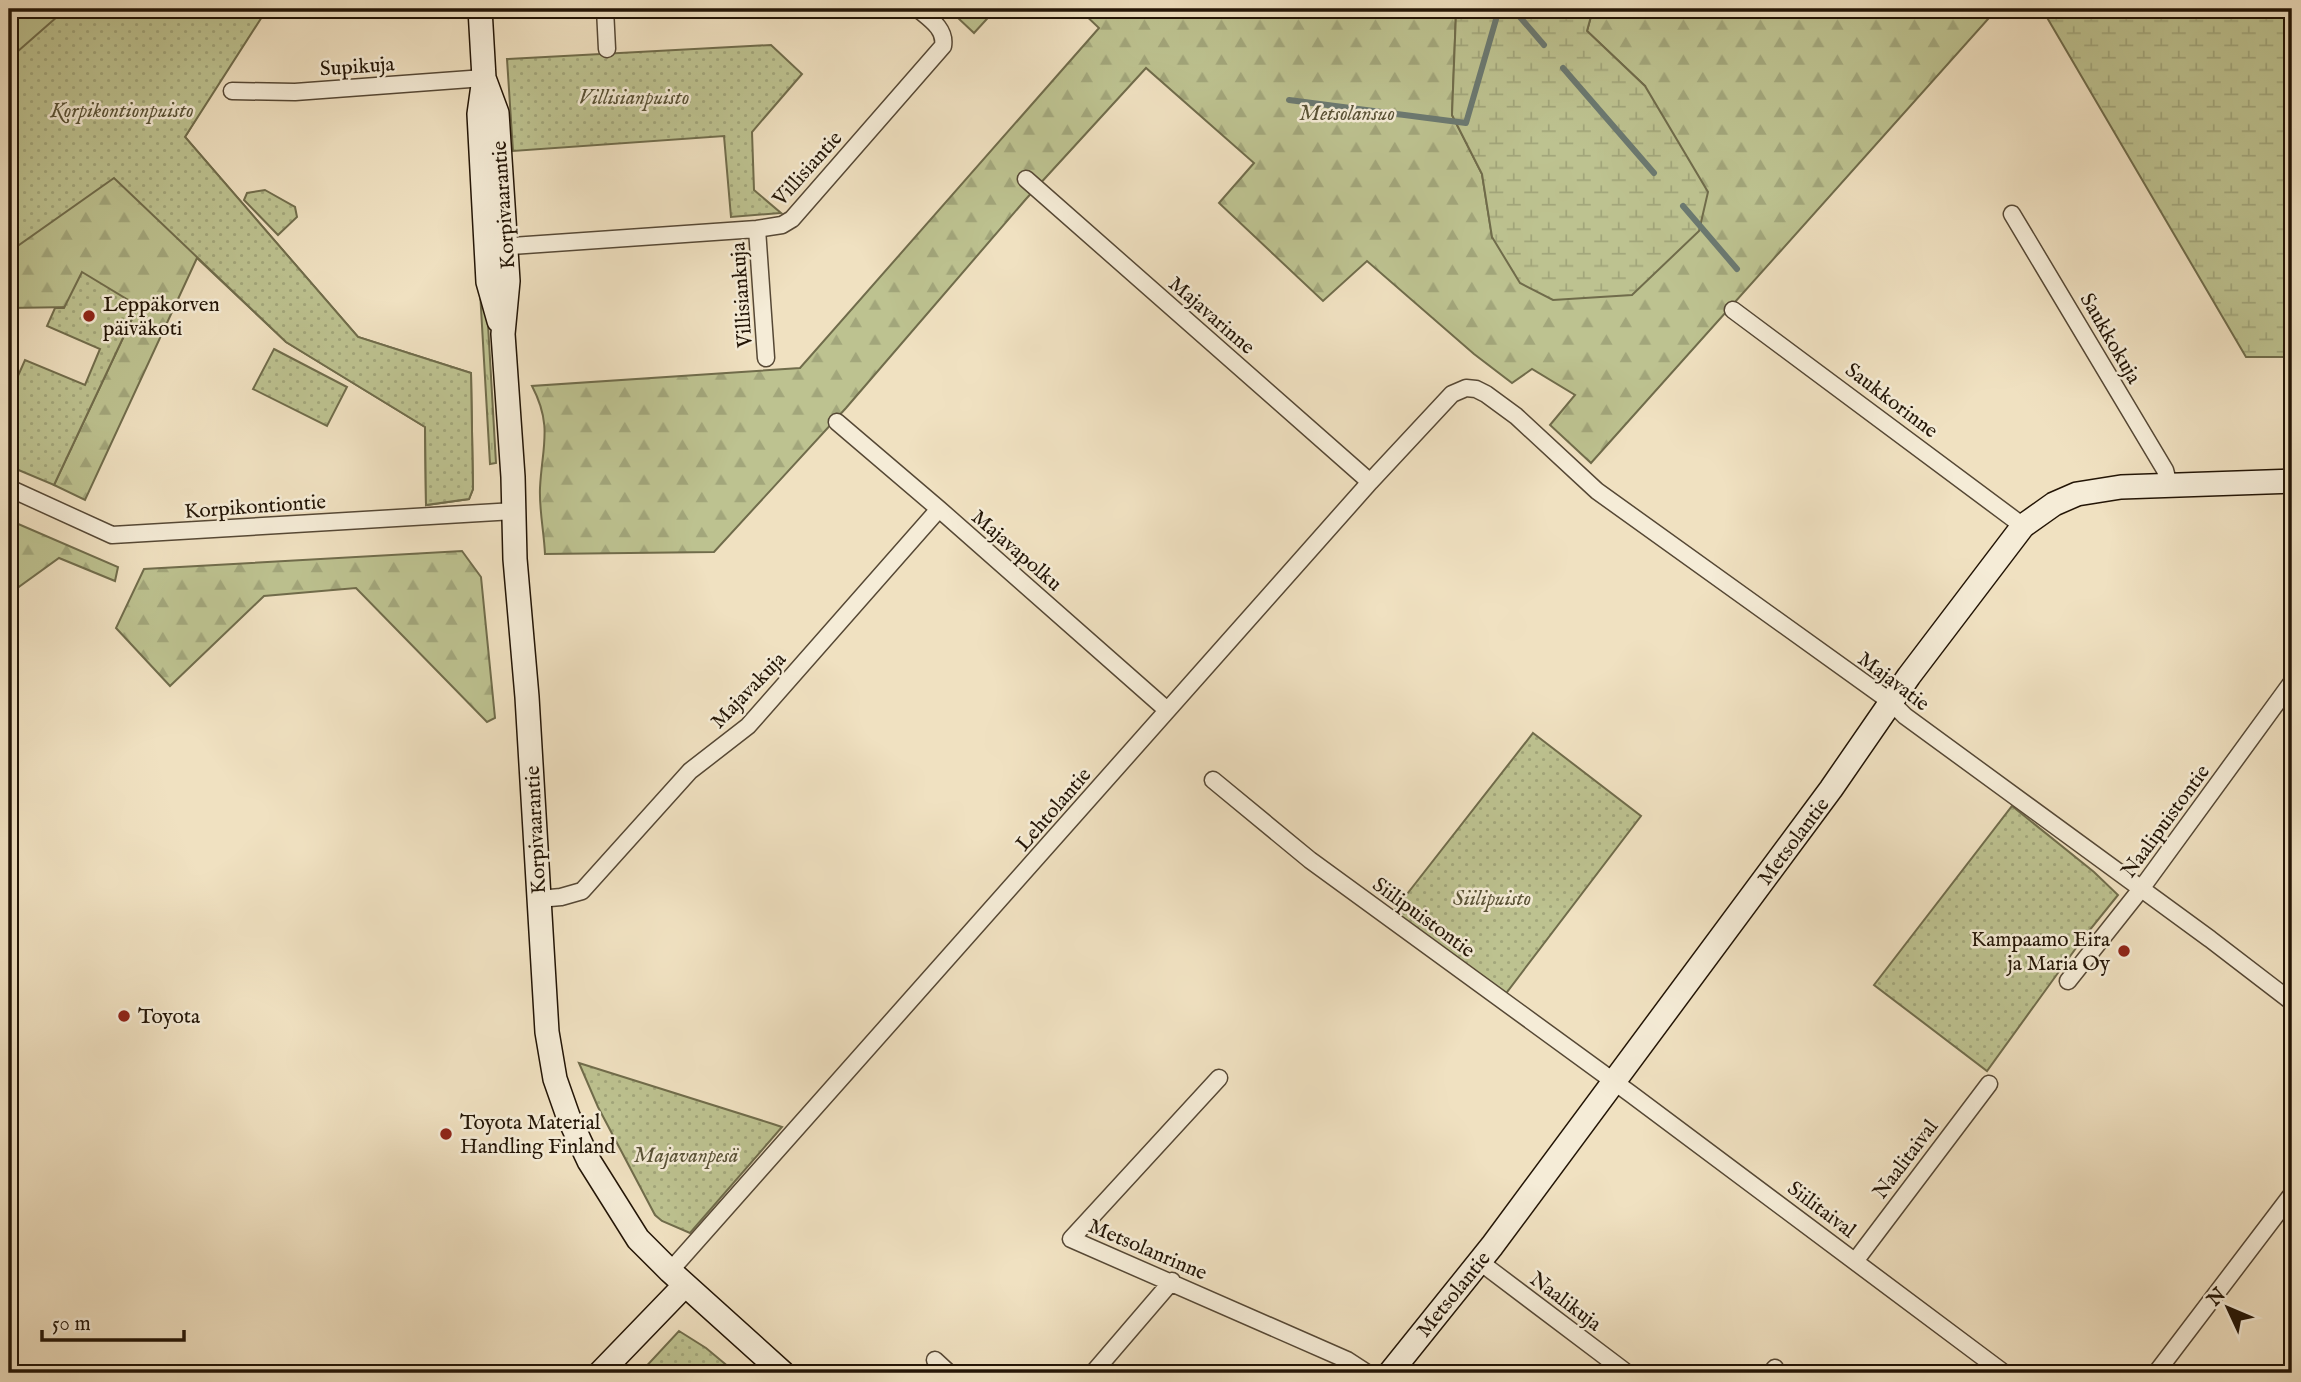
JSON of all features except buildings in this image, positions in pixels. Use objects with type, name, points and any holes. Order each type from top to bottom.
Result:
[{"type":"street","name":"Korpivaarantie","points":[[480,9],[484,78],[497,113],[495,247],[508,281],[503,334],[515,559],[527,696],[547,1032],[555,1079],[568,1116],[589,1161],[638,1238],[677,1278],[783,1373]]},
{"type":"street","points":[[605,9],[607,49]]},
{"type":"street","name":"Villisiantie","points":[[495,247],[782,225],[792,219],[943,46],[944,38],[940,30],[918,9]]},
{"type":"street","name":"Supikuja","points":[[232,91],[295,92],[484,78]]},
{"type":"street","name":"Majavarinne","points":[[1026,179],[1370,482]]},
{"type":"street","name":"Saukkokuja","points":[[2012,214],[2165,470],[2169,485]]},
{"type":"street","name":"Villisiankuja","points":[[757,229],[766,358]]},
{"type":"street","name":"Saukkorinne","points":[[1733,310],[2024,526]]},
{"type":"street","name":"Lehtolantie","points":[[677,1278],[1167,710],[1370,482],[1452,394],[1466,388],[1476,389]]},
{"type":"street","name":"Majavatie","points":[[1476,389],[1516,416],[1597,491],[1891,702],[1905,716],[2292,1002]]},
{"type":"street","name":"Majavapolku","points":[[837,422],[1167,710]]},
{"type":"street","name":"Metsolantie","points":[[1390,1373],[1480,1262],[1831,789],[1891,702],[2024,526],[2054,504],[2077,494],[2120,487],[2292,481]]},
{"type":"street","name":"Korpikontiontie","points":[[9,488],[112,535],[514,511]]},
{"type":"street","name":"Majavakuja","points":[[539,899],[582,891],[690,771],[748,726],[939,509]]},
{"type":"street","name":"Naalipuistontie","points":[[2068,981],[2141,889],[2292,682]]},
{"type":"street","name":"Siilipuistontie","points":[[1213,780],[1310,860],[1614,1082]]},
{"type":"street","name":"Metsolanrinne","points":[[1219,1079],[1071,1239],[1347,1360],[1367,1373]]},
{"type":"street","name":"Siilitaival","points":[[1614,1082],[2004,1373]]},
{"type":"street","name":"Naalitaival","points":[[1856,1260],[1989,1084]]},
{"type":"street","points":[[2156,1373],[2292,1194]]},
{"type":"street","name":"Naalikuja","points":[[1480,1262],[1627,1373]]},
{"type":"street","points":[[600,1373],[677,1278]]},
{"type":"street","points":[[1095,1373],[1171,1281]]},
{"type":"street","points":[[935,1360],[950,1373]]},
{"type":"green space","name":"Korpikontionpuisto","points":[[9,9],[267,9],[185,137],[358,337],[471,373],[473,489],[469,499],[426,505],[425,427],[286,342],[114,178],[9,252]]},
{"type":"green space","points":[[9,9],[66,9],[9,59]]},
{"type":"green space","points":[[966,9],[996,9],[974,33],[958,18]]},
{"type":"green space","name":"Metsolansuo","points":[[1079,9],[1452,9],[1456,12],[1452,115],[1482,174],[1492,237],[1645,86],[1587,31],[1593,9],[1997,9],[1591,463],[1550,425],[1575,395],[1532,369],[1512,383],[1474,354],[1367,261],[1323,301],[1219,203],[1254,163],[1146,68],[1026,199],[846,408],[714,552],[545,554],[540,496],[545,437],[542,413],[532,386],[800,368],[1099,28]]},
{"type":"green space","name":"Metsolansuo","points":[[1452,9],[1593,9],[1587,31],[1645,86],[1708,192],[1699,231],[1632,295],[1553,300],[1520,283],[1492,237],[1482,174],[1452,115],[1456,13]]},
{"type":"green space","points":[[2042,9],[2292,9],[2292,357],[2246,357]]},
{"type":"green space","name":"Villisianpuisto","points":[[771,45],[802,74],[752,132],[754,190],[781,213],[731,217],[724,136],[513,151],[507,59]]},
{"type":"green space","name":"Korpikontionpuisto","points":[[9,79],[199,114],[185,137],[358,337],[471,373],[473,489],[469,499],[426,505],[425,427],[286,342],[197,258],[85,500],[54,485],[138,306],[9,308]]},
{"type":"green space","points":[[265,190],[295,207],[297,217],[278,235],[244,200],[247,193]]},
{"type":"green space","points":[[82,272],[138,306],[54,485],[9,466],[9,396],[25,360],[85,385],[100,349],[47,326],[55,308],[64,308]]},
{"type":"green space","points":[[486,290],[496,463],[490,464],[480,291]]},
{"type":"green space","points":[[274,349],[347,387],[327,426],[253,389]]},
{"type":"green space","points":[[9,520],[118,567],[115,581],[59,558],[9,594]]},
{"type":"green space","points":[[462,551],[481,577],[495,718],[487,722],[356,588],[264,596],[170,686],[116,628],[144,569]]},
{"type":"green space","name":"Siilipuisto","points":[[1533,733],[1641,816],[1504,996],[1393,912]]},
{"type":"green space","points":[[2012,806],[2094,872],[2118,895],[2084,937],[1987,1071],[1874,985]]},
{"type":"green space","name":"Majavanpesä","points":[[579,1063],[782,1127],[690,1233],[662,1221],[655,1215],[598,1107]]},
{"type":"green space","points":[[679,1331],[706,1348],[736,1373],[640,1373]]},
{"type":"waterway","points":[[1289,100],[1466,123],[1499,9]]},
{"type":"waterway","points":[[1513,9],[1544,45]]},
{"type":"waterway","points":[[1563,68],[1654,173]]},
{"type":"waterway","points":[[1683,206],[1737,269]]},
{"type":"place","name":"Leppäkorven päiväkoti","points":[[89,316]]},
{"type":"place","name":"Kampaamo Eira ja Maria Oy","points":[[2124,951]]},
{"type":"place","name":"Toyota","points":[[124,1016]]},
{"type":"place","name":"Toyota Material Handling Finland","points":[[446,1134]]}]
